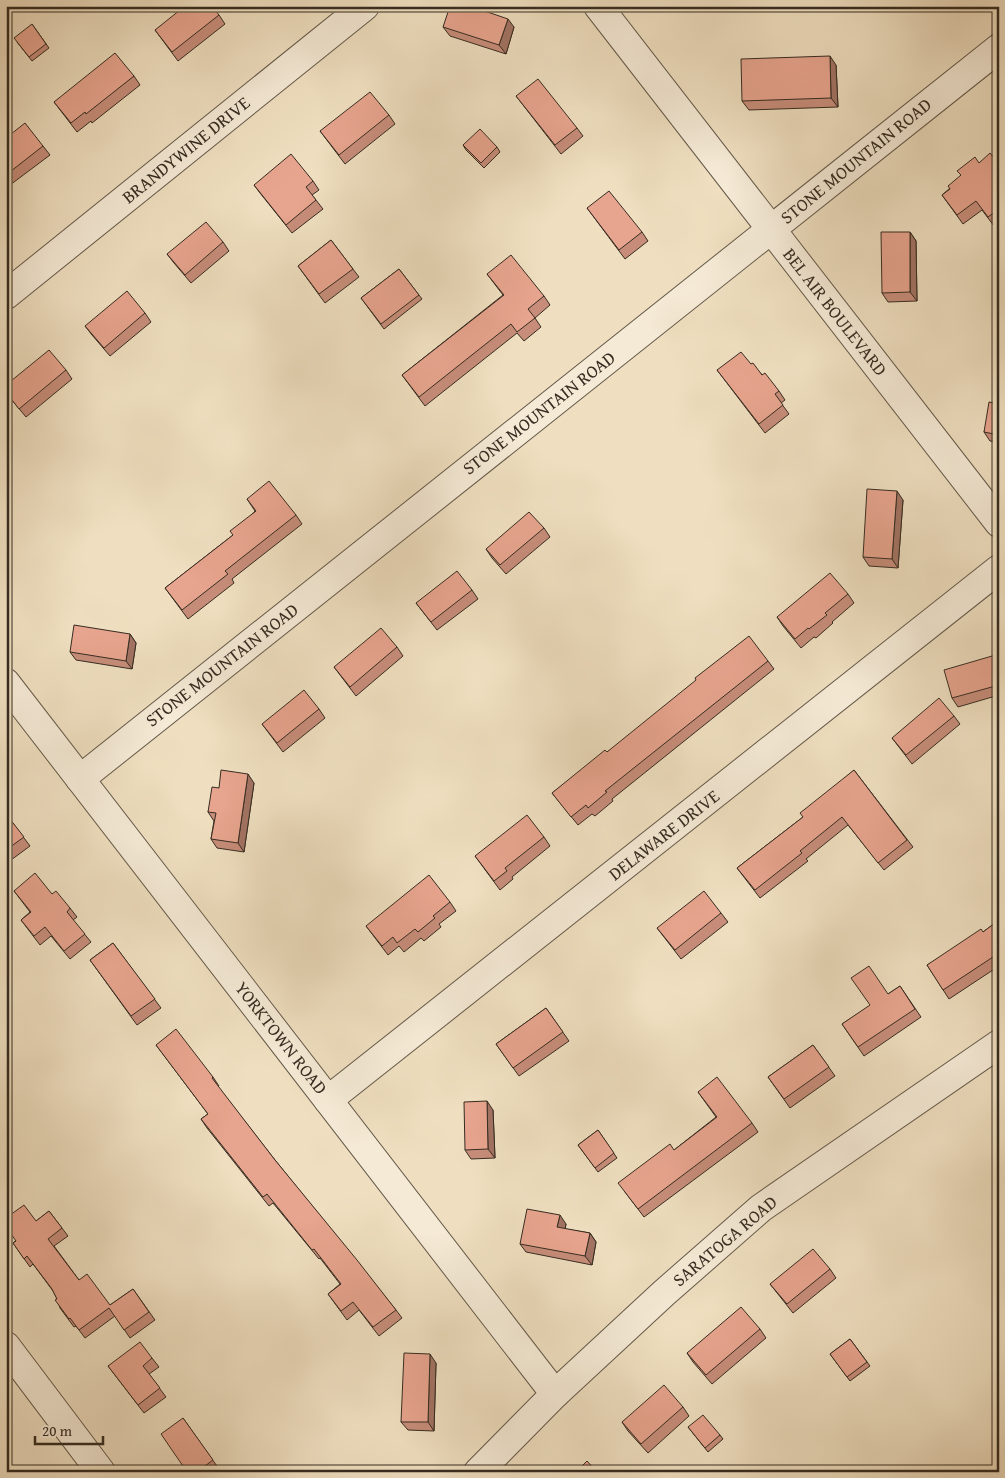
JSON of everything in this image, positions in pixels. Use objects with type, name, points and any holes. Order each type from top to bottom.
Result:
[{"type":"street","name":"BRANDYWINE DRIVE","points":[[6,294],[366,6]]},
{"type":"street","name":"BEL AIR BOULEVARD","points":[[598,6],[999,523]]},
{"type":"street","name":"STONE MOUNTAIN ROAD","points":[[80,779],[999,48]]},
{"type":"street","name":"DELAWARE DRIVE","points":[[328,1100],[999,569]]},
{"type":"street","name":"YORKTOWN ROAD","points":[[6,683],[555,1394]]},
{"type":"street","name":"SARATOGA ROAD","points":[[478,1472],[555,1394],[664,1293],[761,1208],[999,1044]]},
{"type":"street","points":[[6,1346],[101,1472]]},
{"type":"building","points":[[185,6],[212,6],[219,15],[172,52],[155,30]]},
{"type":"building","points":[[450,6],[470,6],[508,19],[499,45],[443,27]]},
{"type":"building","points":[[32,24],[46,44],[29,57],[14,38]]},
{"type":"building","points":[[115,53],[134,76],[86,114],[85,112],[71,123],[54,102]]},
{"type":"building","points":[[830,56],[831,98],[742,101],[741,59]]},
{"type":"building","points":[[538,79],[577,128],[555,145],[516,96]]},
{"type":"building","points":[[370,92],[389,115],[339,155],[320,131]]},
{"type":"building","points":[[25,123],[43,146],[6,175],[6,138]]},
{"type":"building","points":[[480,129],[497,147],[481,163],[463,145]]},
{"type":"building","points":[[990,153],[999,164],[999,183],[993,187],[999,195],[999,209],[988,217],[976,201],[957,215],[942,195],[950,189],[948,186],[961,175],[957,171],[975,157],[979,163]]},
{"type":"building","points":[[291,154],[313,181],[306,187],[316,200],[286,225],[254,185]]},
{"type":"building","points":[[609,191],[642,232],[619,250],[587,208]]},
{"type":"building","points":[[206,222],[223,242],[185,275],[167,254]]},
{"type":"building","points":[[881,232],[910,232],[910,292],[882,293]]},
{"type":"building","points":[[331,240],[353,269],[319,294],[298,266]]},
{"type":"building","points":[[511,255],[544,296],[528,309],[535,318],[517,332],[511,324],[419,397],[402,375],[504,295],[487,274]]},
{"type":"building","points":[[399,269],[419,295],[381,324],[361,298]]},
{"type":"building","points":[[127,291],[145,313],[104,348],[85,326]]},
{"type":"building","points":[[49,350],[66,370],[19,409],[6,392],[6,385]]},
{"type":"building","points":[[741,352],[762,375],[765,373],[779,391],[775,394],[783,405],[759,424],[717,370]]},
{"type":"building","points":[[989,402],[999,404],[999,435],[984,432]]},
{"type":"building","points":[[269,481],[296,515],[225,571],[228,574],[182,610],[165,588],[233,535],[230,531],[256,511],[247,499]]},
{"type":"building","points":[[867,489],[897,491],[892,559],[863,557]]},
{"type":"building","points":[[529,512],[544,528],[500,565],[486,549]]},
{"type":"building","points":[[457,571],[472,590],[431,622],[416,603]]},
{"type":"building","points":[[830,573],[848,594],[825,613],[827,615],[795,639],[777,617]]},
{"type":"building","points":[[74,625],[130,634],[126,661],[70,652]]},
{"type":"building","points":[[381,628],[397,647],[350,687],[334,667]]},
{"type":"building","points":[[749,636],[768,661],[605,791],[607,792],[588,808],[586,805],[571,817],[552,793],[605,750],[607,752],[696,680],[695,678]]},
{"type":"building","points":[[999,654],[999,685],[952,698],[944,670]]},
{"type":"building","points":[[304,690],[319,709],[277,743],[262,724]]},
{"type":"building","points":[[939,698],[954,716],[906,755],[892,738]]},
{"type":"building","points":[[221,770],[248,774],[238,843],[211,839],[216,813],[208,812],[212,787],[219,788]]},
{"type":"building","points":[[854,770],[907,840],[878,863],[842,817],[800,851],[802,853],[755,890],[737,868],[803,817],[800,813]]},
{"type":"building","points":[[6,814],[24,837],[6,850]]},
{"type":"building","points":[[527,815],[544,837],[505,868],[507,871],[494,881],[475,856]]},
{"type":"building","points":[[35,873],[52,894],[56,891],[70,908],[67,912],[85,934],[64,951],[45,927],[34,936],[21,920],[31,912],[14,891]]},
{"type":"building","points":[[429,875],[450,902],[418,932],[415,929],[397,943],[393,937],[382,946],[366,926]]},
{"type":"building","points":[[704,891],[721,913],[675,950],[657,928]]},
{"type":"building","points":[[999,920],[999,953],[943,990],[927,965],[981,929],[983,932]]},
{"type":"building","points":[[113,943],[155,999],[131,1016],[90,960]]},
{"type":"building","points":[[869,966],[888,994],[900,986],[915,1009],[858,1047],[842,1024],[870,1005],[851,978]]},
{"type":"building","points":[[546,1008],[563,1032],[513,1068],[496,1044]]},
{"type":"building","points":[[176,1029],[275,1160],[396,1310],[373,1327],[353,1302],[341,1311],[328,1294],[341,1284],[267,1194],[263,1197],[201,1119],[208,1114],[156,1045]]},
{"type":"building","points":[[813,1045],[829,1067],[784,1099],[768,1077]]},
{"type":"building","points":[[717,1077],[752,1123],[638,1209],[618,1183],[670,1144],[674,1150],[717,1117],[698,1092]]},
{"type":"building","points":[[487,1101],[488,1149],[465,1150],[464,1102]]},
{"type":"building","points":[[598,1130],[614,1153],[595,1168],[578,1145]]},
{"type":"building","points":[[24,1205],[36,1221],[49,1211],[62,1228],[48,1239],[79,1280],[87,1274],[110,1305],[133,1289],[149,1312],[124,1330],[109,1308],[79,1330],[55,1300],[57,1299],[52,1289],[27,1256],[24,1259],[13,1243],[16,1241],[6,1227],[6,1218]]},
{"type":"building","points":[[527,1209],[560,1215],[557,1227],[590,1233],[585,1256],[520,1244]]},
{"type":"building","points":[[813,1249],[830,1269],[787,1304],[770,1284]]},
{"type":"building","points":[[741,1307],[760,1329],[706,1375],[687,1353]]},
{"type":"building","points":[[850,1339],[867,1362],[847,1377],[830,1354]]},
{"type":"building","points":[[140,1342],[152,1358],[143,1366],[160,1388],[138,1405],[108,1366]]},
{"type":"building","points":[[404,1353],[430,1354],[428,1422],[401,1422]]},
{"type":"building","points":[[664,1385],[683,1407],[641,1444],[622,1422]]},
{"type":"building","points":[[703,1415],[720,1435],[705,1448],[688,1427]]},
{"type":"building","points":[[183,1418],[213,1460],[197,1472],[187,1472],[161,1434]]},
{"type":"building","points":[[587,1461],[597,1472],[576,1472]]}]
